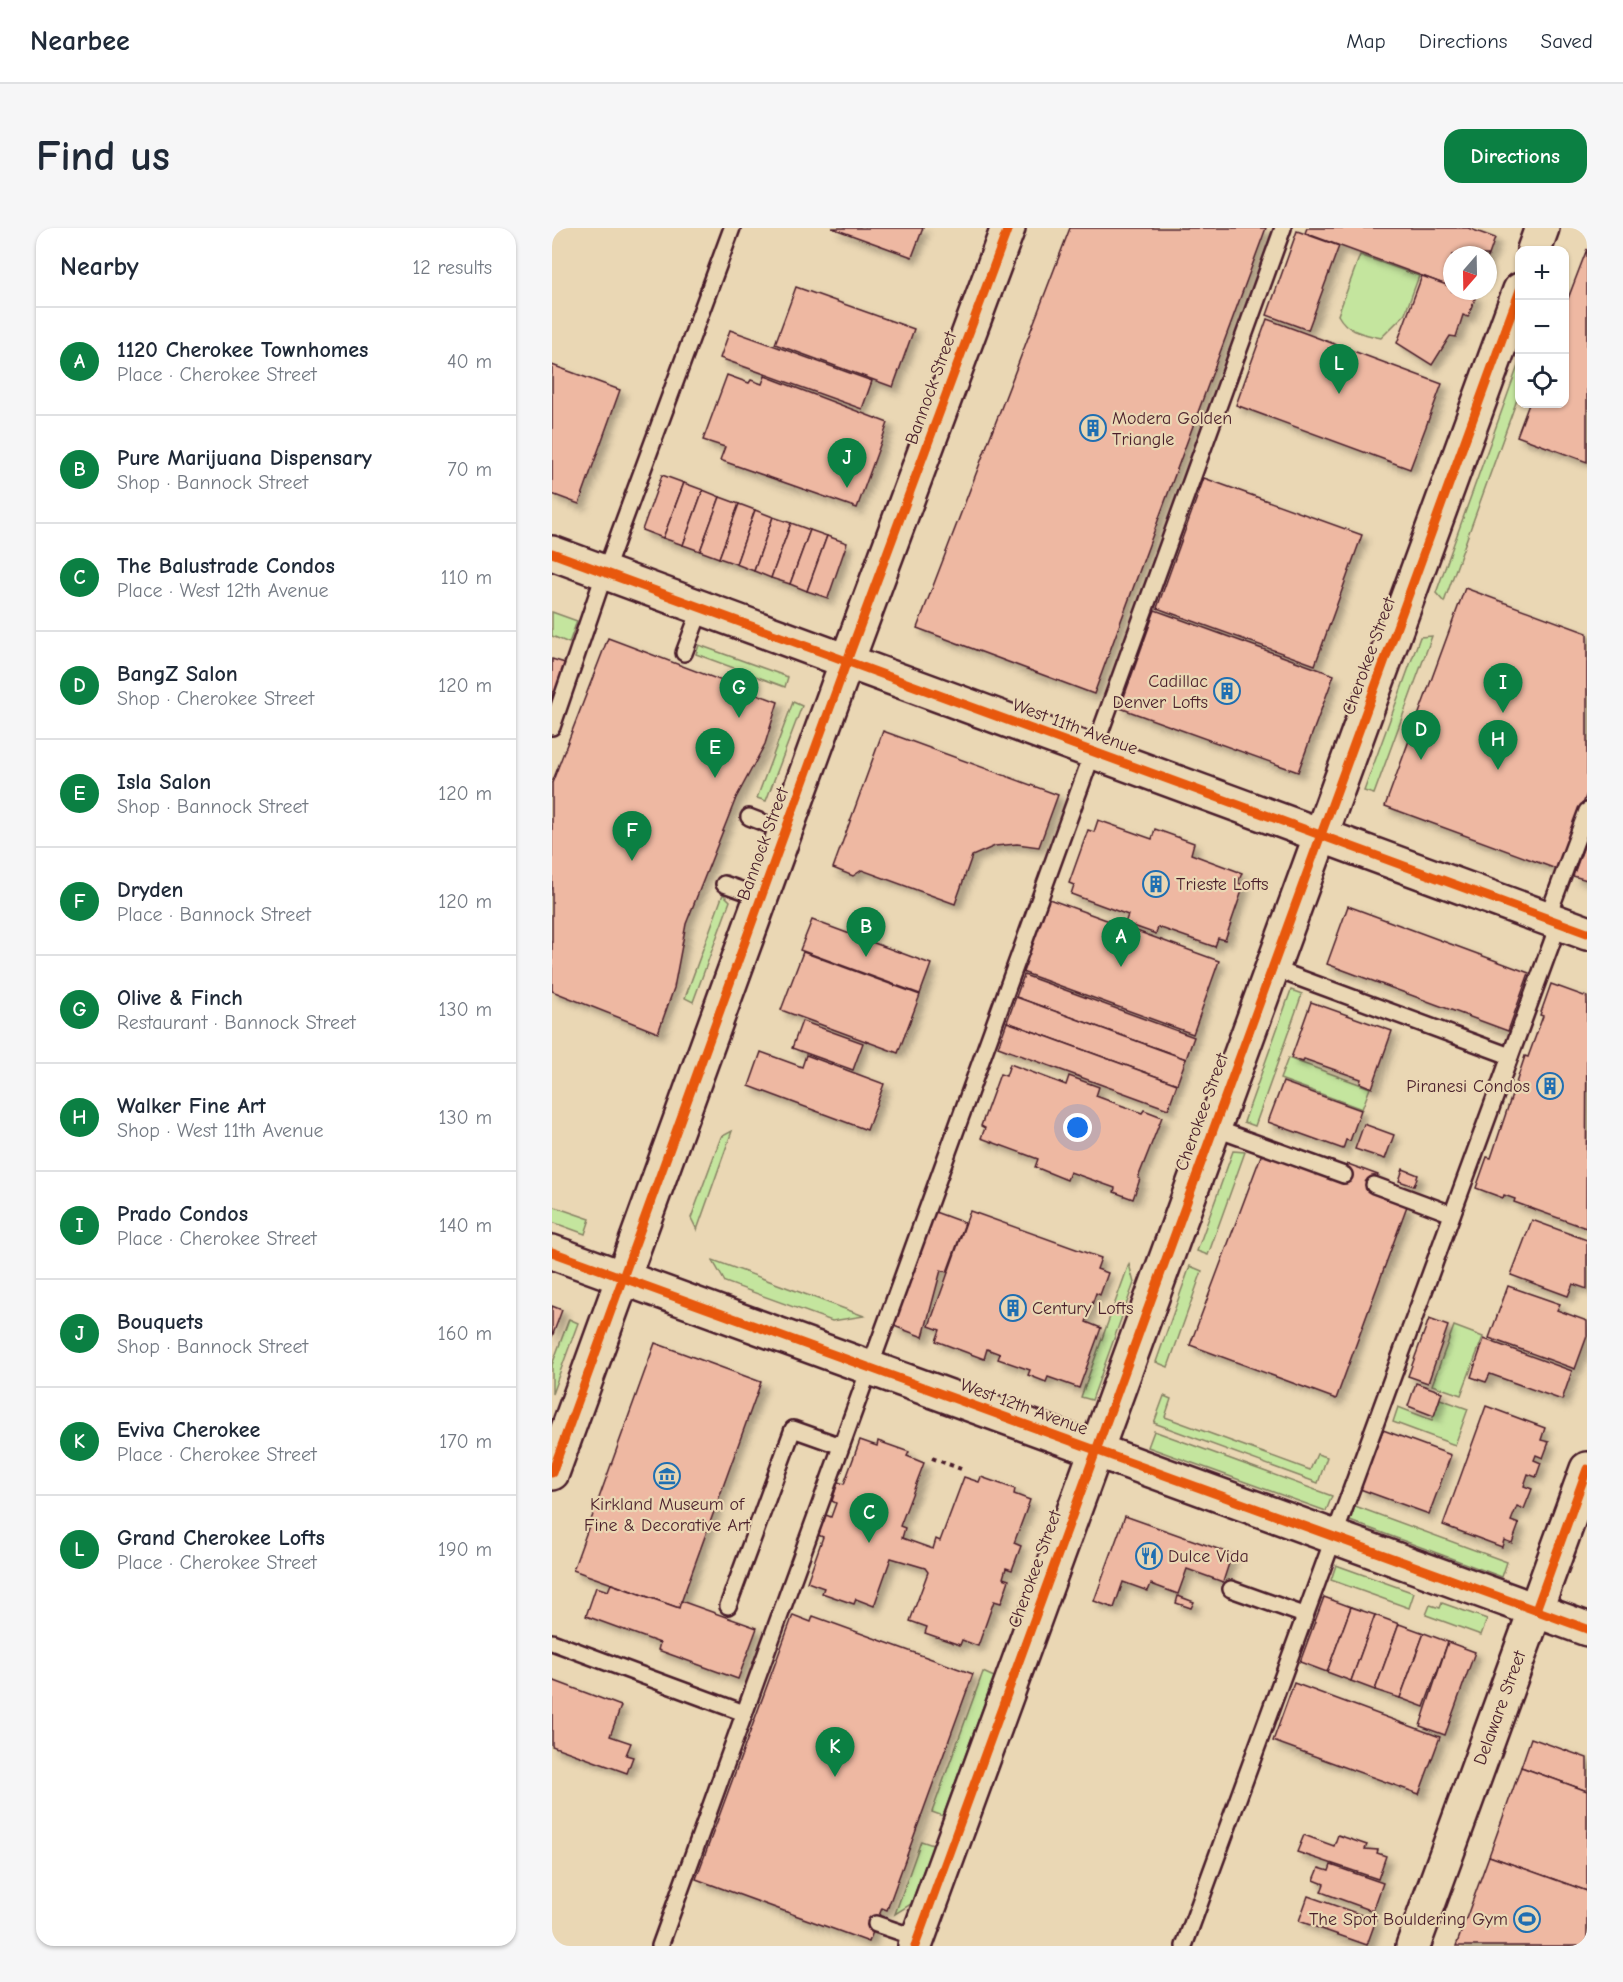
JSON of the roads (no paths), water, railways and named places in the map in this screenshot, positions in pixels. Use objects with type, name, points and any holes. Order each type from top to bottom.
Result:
[{"type":"street","name":"Bannock Street","points":[[552,1473],[847,661],[1008,228]]},
{"type":"street","points":[[1535,246],[1542,228]]},
{"type":"street","name":"Cherokee Street","points":[[916,1942],[1516,300]]},
{"type":"street","name":"West 11th Avenue","points":[[552,553],[1564,924]]},
{"type":"street","name":"West 12th Avenue","points":[[552,1252],[1587,1629]]},
{"type":"street","name":"Delaware Street","points":[[1413,1946],[1587,1469]]},
{"type":"lane","points":[[552,727],[605,573],[732,228]]},
{"type":"lane","points":[[660,1946],[1283,228]]},
{"type":"lane","points":[[684,652],[700,608]]},
{"type":"lane","points":[[1184,1946],[1510,1056],[1564,924],[1587,811]]},
{"type":"lane","points":[[748,817],[785,831]]},
{"type":"lane","points":[[724,884],[761,897]]},
{"type":"lane","points":[[1272,968],[1510,1056]]},
{"type":"lane","points":[[1214,1128],[1344,1175]]},
{"type":"lane","points":[[1374,1185],[1452,1214]]},
{"type":"lane","points":[[728,1606],[793,1429],[841,1446]]},
{"type":"lane","points":[[1231,1589],[1304,1615]]},
{"type":"lane","points":[[552,1642],[744,1713]]},
{"type":"lane","points":[[876,1924],[916,1942]]},
{"type":"place","name":"Grand Cherokee Lofts","points":[[1339,394]]},
{"type":"place","name":"Modera Golden Triangle","points":[[1093,428]]},
{"type":"place","name":"Bouquets","points":[[847,488]]},
{"type":"place","name":"Cadillac Denver Lofts","points":[[1227,691]]},
{"type":"place","name":"Prado Condos","points":[[1503,713]]},
{"type":"place","name":"Olive & Finch","points":[[739,718]]},
{"type":"place","name":"BangZ Salon","points":[[1421,760]]},
{"type":"place","name":"Walker Fine Art","points":[[1498,770]]},
{"type":"place","name":"Isla Salon","points":[[715,778]]},
{"type":"place","name":"Dryden","points":[[632,861]]},
{"type":"place","name":"Trieste Lofts","points":[[1156,884]]},
{"type":"place","name":"Pure Marijuana Dispensary","points":[[866,957]]},
{"type":"place","name":"1120 Cherokee Townhomes","points":[[1121,967]]},
{"type":"place","name":"Piranesi Condos","points":[[1550,1086]]},
{"type":"place","name":"Century Lofts","points":[[1013,1308]]},
{"type":"place","name":"Kirkland Museum of Fine & Decorative Art","points":[[667,1476]]},
{"type":"place","name":"The Balustrade Condos","points":[[869,1543]]},
{"type":"place","name":"Dulce Vida","points":[[1149,1556]]},
{"type":"place","name":"Eviva Cherokee","points":[[835,1777]]},
{"type":"place","name":"The Spot Bouldering Gym","points":[[1527,1919]]}]
